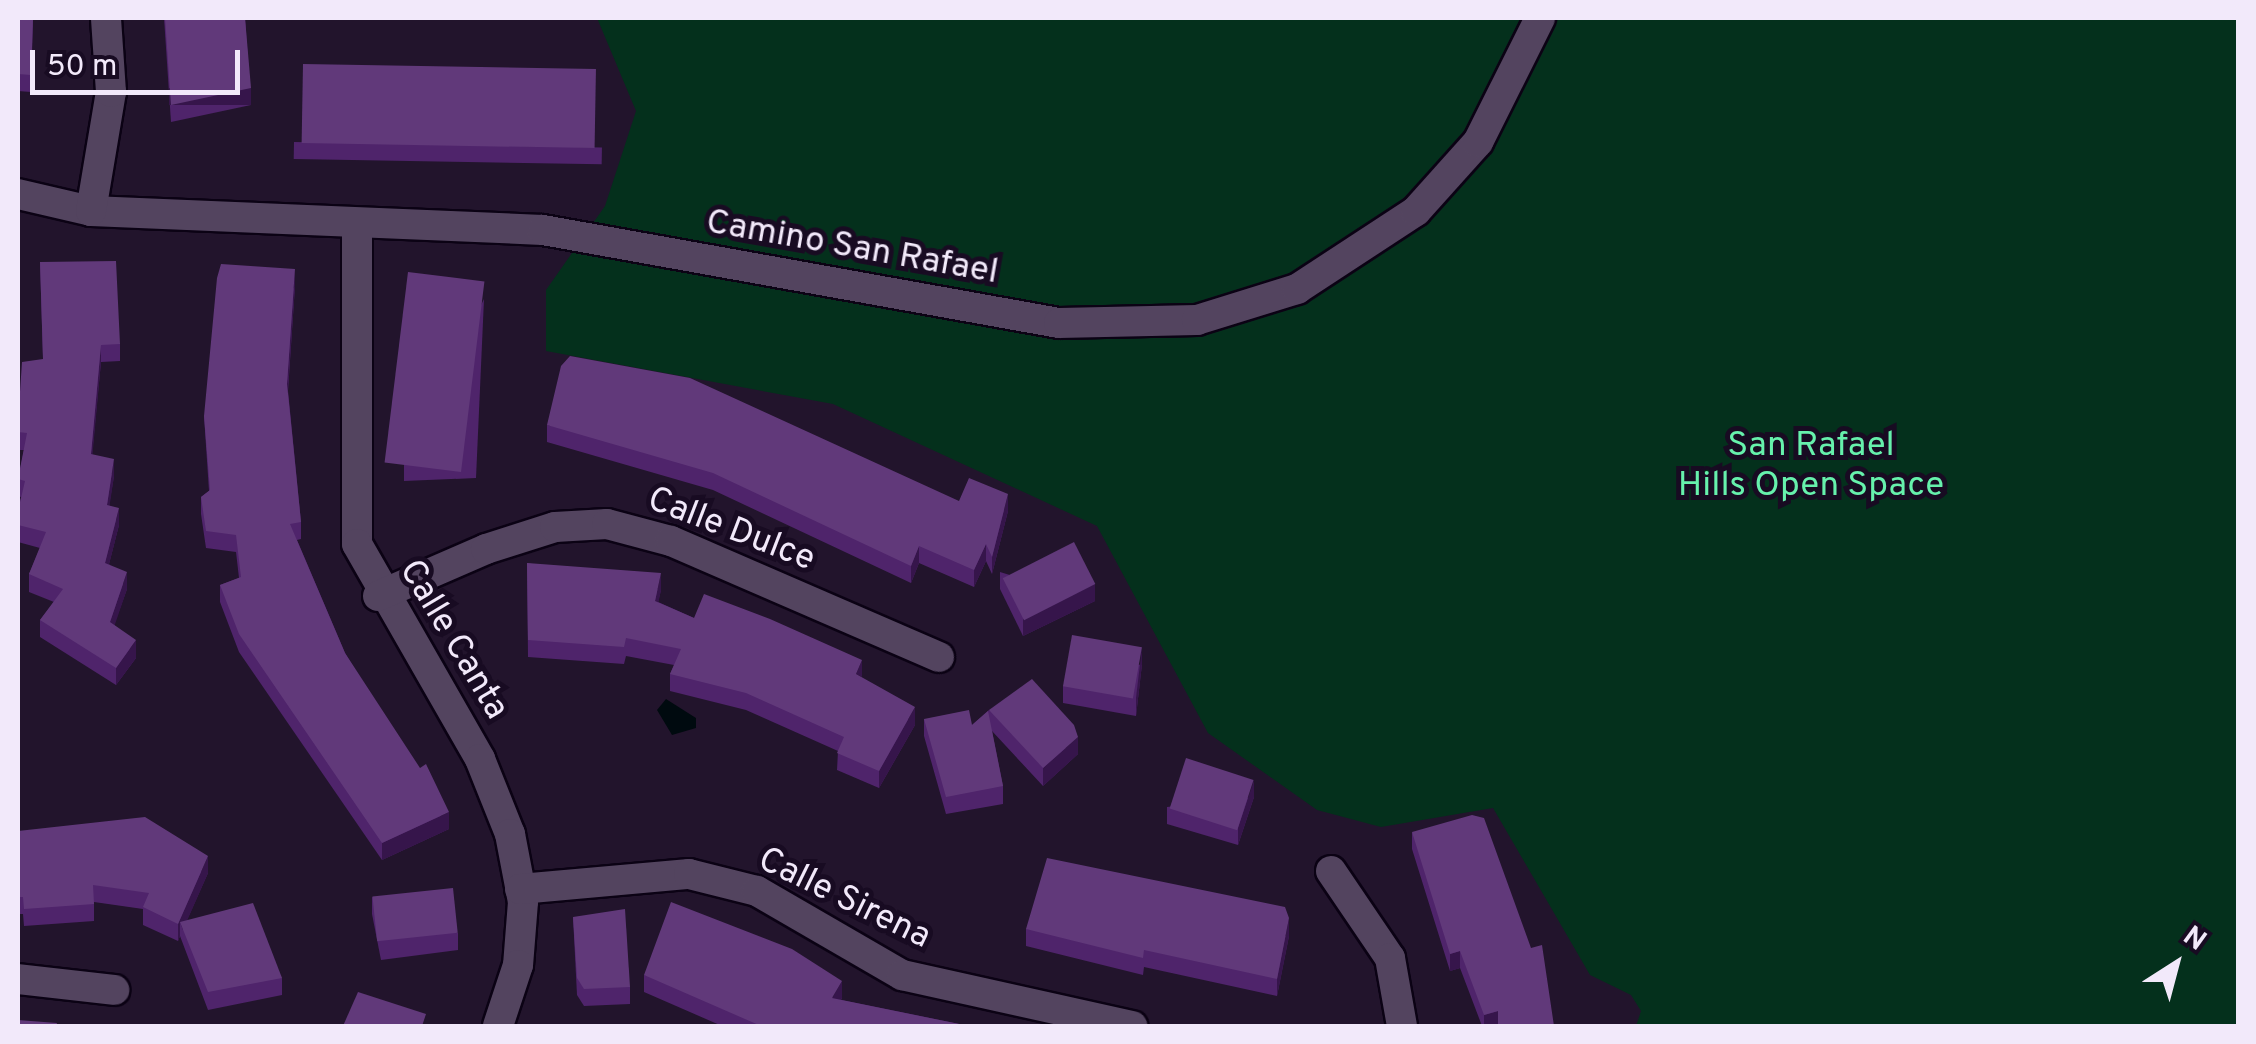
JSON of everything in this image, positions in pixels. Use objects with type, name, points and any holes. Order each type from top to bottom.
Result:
[{"type":"street","points":[[90,211],[111,92],[106,18]]},
{"type":"street","name":"Camino San Rafael","points":[[18,194],[90,211],[543,230],[1058,323],[1197,320],[1297,288],[1416,211],[1478,142],[1540,18]]},
{"type":"street","name":"Calle Canta","points":[[356,223],[353,474],[357,544],[378,596],[480,759],[520,889],[518,965],[498,1026]]},
{"type":"street","name":"Calle Dulce","points":[[378,596],[486,548],[555,527],[607,524],[670,540],[939,657]]},
{"type":"street","points":[[1331,871],[1390,958],[1402,1026]]},
{"type":"street","name":"Calle Sirena","points":[[520,889],[689,874],[757,891],[902,975],[1132,1026]]},
{"type":"street","points":[[18,979],[114,990]]},
{"type":"green space","name":"San Rafael Hills Open Space","points":[[597,18],[2238,18],[2238,1026],[1636,1026],[1641,1011],[1631,995],[1590,975],[1493,808],[1381,827],[1317,810],[1208,733],[1097,526],[833,404],[546,351],[546,290],[605,206],[636,111]]},
{"type":"shaded area","points":[[666,699],[696,718],[696,728],[672,735],[657,710]]},
{"type":"building","points":[[18,18],[33,18],[31,75],[18,74]]},
{"type":"building","points":[[165,18],[245,18],[251,88],[171,105]]},
{"type":"building","points":[[303,64],[596,69],[595,148],[302,143]]},
{"type":"building","points":[[116,261],[120,344],[101,345],[91,454],[114,459],[107,505],[119,508],[105,563],[127,572],[110,622],[136,640],[116,668],[40,620],[63,589],[29,574],[46,532],[18,525],[25,481],[18,479],[27,433],[18,432],[18,421],[22,362],[43,359],[40,262]]},
{"type":"building","points":[[221,264],[295,269],[287,384],[301,522],[290,524],[345,653],[420,768],[426,764],[449,812],[382,843],[239,634],[220,585],[241,577],[236,535],[206,531],[201,497],[210,490],[204,416]]},
{"type":"building","points":[[408,272],[484,281],[461,472],[385,463]]},
{"type":"building","points":[[570,356],[690,378],[959,501],[969,478],[1008,494],[992,557],[986,544],[974,570],[919,546],[911,566],[713,473],[547,425],[561,366]]},
{"type":"building","points":[[1074,542],[1095,584],[1024,620],[1003,578]]},
{"type":"building","points":[[527,563],[661,573],[655,601],[694,618],[704,594],[770,619],[862,660],[856,674],[915,707],[879,771],[837,753],[844,737],[746,693],[670,674],[681,649],[626,638],[624,647],[528,640]]},
{"type":"building","points":[[1072,635],[1142,647],[1133,699],[1063,686]]},
{"type":"building","points":[[1032,679],[1074,725],[1078,737],[1043,768],[989,710]]},
{"type":"building","points":[[969,710],[972,725],[988,711],[1003,786],[946,797],[924,719]]},
{"type":"building","points":[[1186,758],[1254,780],[1237,830],[1170,808]]},
{"type":"building","points":[[1472,815],[1484,818],[1531,948],[1542,945],[1554,1026],[1498,1026],[1498,1011],[1484,1015],[1460,951],[1450,954],[1412,832]]},
{"type":"building","points":[[145,817],[208,856],[178,924],[143,907],[149,893],[93,885],[94,904],[24,909],[23,897],[18,897],[18,831]]},
{"type":"building","points":[[1047,858],[1285,907],[1289,918],[1277,979],[1144,950],[1143,958],[1026,929]]},
{"type":"building","points":[[453,888],[458,933],[377,941],[372,896]]},
{"type":"building","points":[[671,902],[792,949],[842,981],[832,998],[969,1026],[761,1026],[644,975]]},
{"type":"building","points":[[253,903],[282,978],[208,992],[180,922]]},
{"type":"building","points":[[625,909],[630,987],[584,989],[577,978],[573,917]]},
{"type":"building","points":[[358,992],[426,1014],[422,1026],[343,1026]]},
{"type":"building","points":[[18,1020],[57,1023],[18,1026]]}]
